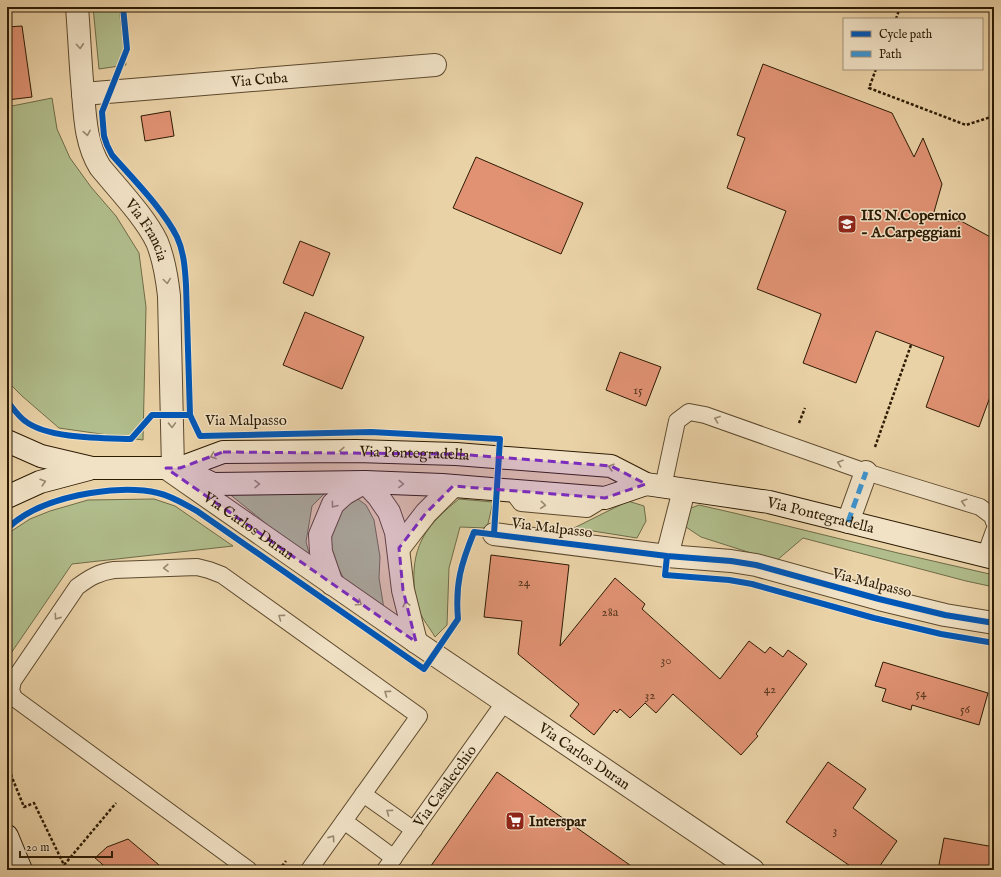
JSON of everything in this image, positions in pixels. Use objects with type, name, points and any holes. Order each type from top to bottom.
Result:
[{"type":"street","name":"Via Francia","points":[[77,7],[87,135],[94,157],[100,167],[151,232],[159,248],[164,266],[169,296],[173,468]]},
{"type":"street","name":"Via Cuba","points":[[83,94],[435,64]]},
{"type":"street","name":"Via Pontegradella","points":[[7,441],[41,456],[92,468],[173,468],[223,452],[367,451],[456,454],[612,466],[654,485],[769,502],[989,557]]},
{"type":"street","points":[[367,451],[365,482],[378,496],[389,512],[396,532],[403,590],[416,642]]},
{"type":"street","name":"Via Pontegradella","points":[[7,497],[40,482],[92,468]]},
{"type":"street","name":"Via Pontegradella","points":[[173,468],[213,484],[365,482],[453,486],[606,498],[654,485]]},
{"type":"street","name":"Via Carlos Duran","points":[[173,468],[332,584],[504,703],[753,870]]},
{"type":"street","points":[[848,522],[866,472]]},
{"type":"street","points":[[332,584],[321,552],[320,535],[333,504],[344,494],[365,482]]},
{"type":"street","points":[[399,548],[426,513],[453,486]]},
{"type":"street","points":[[667,556],[684,490]]},
{"type":"street","name":"Via Malpasso","points":[[494,534],[667,556],[731,561],[756,565],[879,599],[945,615],[994,623]]},
{"type":"street","points":[[7,836],[21,870]]},
{"type":"lane","points":[[654,485],[677,421],[689,412],[706,415],[866,472],[980,507],[992,516],[994,522]]},
{"type":"lane","points":[[989,557],[994,531]]},
{"type":"lane","points":[[249,870],[14,698],[11,690],[13,681],[78,586],[89,577],[103,571],[197,567],[222,575],[418,716],[309,870]]},
{"type":"lane","name":"Via Casalecchio","points":[[390,864],[504,703]]},
{"type":"lane","points":[[364,794],[414,830]]},
{"type":"lane","points":[[344,822],[390,864]]},
{"type":"path","points":[[896,18],[900,7]]},
{"type":"path","points":[[876,70],[869,88],[966,125],[994,116]]},
{"type":"path","points":[[866,472],[911,344]]},
{"type":"path","points":[[7,765],[24,807],[34,803],[64,865],[132,784]]},
{"type":"highlighted area","points":[[223,452],[456,454],[611,466],[646,484],[605,498],[453,486],[426,513],[399,548],[403,590],[416,642],[166,468],[180,468]]},
{"type":"green space","points":[[93,7],[119,7],[126,65],[99,69]]},
{"type":"green space","points":[[52,98],[57,129],[70,158],[91,187],[116,216],[139,253],[146,307],[143,440],[59,428],[7,381],[7,107]]},
{"type":"green space","points":[[227,492],[325,493],[312,506],[306,542],[311,560]]},
{"type":"green space","points":[[351,494],[366,505],[374,520],[380,557],[379,578],[384,609],[344,579],[333,558],[329,538],[334,511]]},
{"type":"green space","points":[[154,499],[175,506],[233,546],[72,564],[7,659],[7,534],[30,519],[50,511],[88,500]]},
{"type":"green space","points":[[459,499],[493,502],[487,528],[460,527],[449,568],[447,625],[435,637],[422,617],[415,597],[414,569],[416,556],[424,535],[439,517]]},
{"type":"green space","points":[[628,501],[644,506],[646,521],[637,538],[574,528]]},
{"type":"green space","points":[[699,505],[994,575],[994,587],[803,538],[776,561],[701,537],[686,527],[684,522],[687,512],[691,508]]},
{"type":"building","points":[[22,26],[32,97],[7,100],[7,27]]},
{"type":"building","points":[[763,64],[892,113],[914,157],[923,138],[942,184],[932,219],[961,221],[994,239],[994,386],[979,427],[926,407],[944,357],[876,331],[856,383],[803,363],[821,314],[757,289],[786,211],[727,188],[745,138],[737,135]]},
{"type":"building","points":[[170,111],[174,136],[145,141],[141,116]]},
{"type":"building","points":[[476,157],[583,203],[561,254],[453,208]]},
{"type":"building","points":[[300,241],[330,253],[313,296],[283,283]]},
{"type":"building","points":[[305,312],[364,337],[342,389],[283,365]]},
{"type":"building","points":[[620,352],[661,367],[646,406],[606,390]]},
{"type":"building","points":[[491,555],[569,565],[560,646],[615,578],[645,604],[642,609],[720,679],[749,641],[765,653],[770,647],[783,657],[788,650],[807,664],[756,734],[758,736],[741,755],[673,694],[656,713],[645,703],[630,718],[620,709],[617,713],[614,710],[594,735],[570,716],[579,704],[518,654],[522,621],[484,617]]},
{"type":"building","points":[[883,662],[988,693],[979,725],[912,705],[911,710],[882,701],[886,689],[875,686]]},
{"type":"building","points":[[828,762],[866,789],[853,808],[897,841],[877,870],[856,870],[786,822]]},
{"type":"building","name":"Interspar","points":[[497,772],[637,870],[428,870]]},
{"type":"building","points":[[944,838],[994,847],[994,870],[938,870]]},
{"type":"building","points":[[128,839],[165,870],[109,870],[95,858],[107,847]]},
{"type":"marked path","points":[[848,522],[866,472]]},
{"type":"cycle path","points":[[123,7],[127,49],[102,112],[104,136],[112,155],[156,205],[171,226],[181,249],[184,261],[186,285],[190,415],[200,436],[371,432],[500,439],[494,534]]},
{"type":"cycle path","points":[[7,401],[22,419],[35,427],[61,434],[91,438],[131,439],[152,415],[190,415]]},
{"type":"cycle path","points":[[7,529],[21,518],[38,508],[78,495],[121,490],[141,490],[163,494],[178,500],[197,511],[424,669],[458,619],[457,595],[460,574],[462,564],[474,532],[667,556],[731,561],[756,565],[879,599],[945,615],[994,623]]},
{"type":"cycle path","points":[[667,556],[665,575],[729,580],[752,584],[874,618],[941,634],[994,643]]},
{"type":"place","name":"IIS N.Copernico - A.Carpeggiani","points":[[847,224]]},
{"type":"place","name":"Interspar","points":[[515,821]]}]
